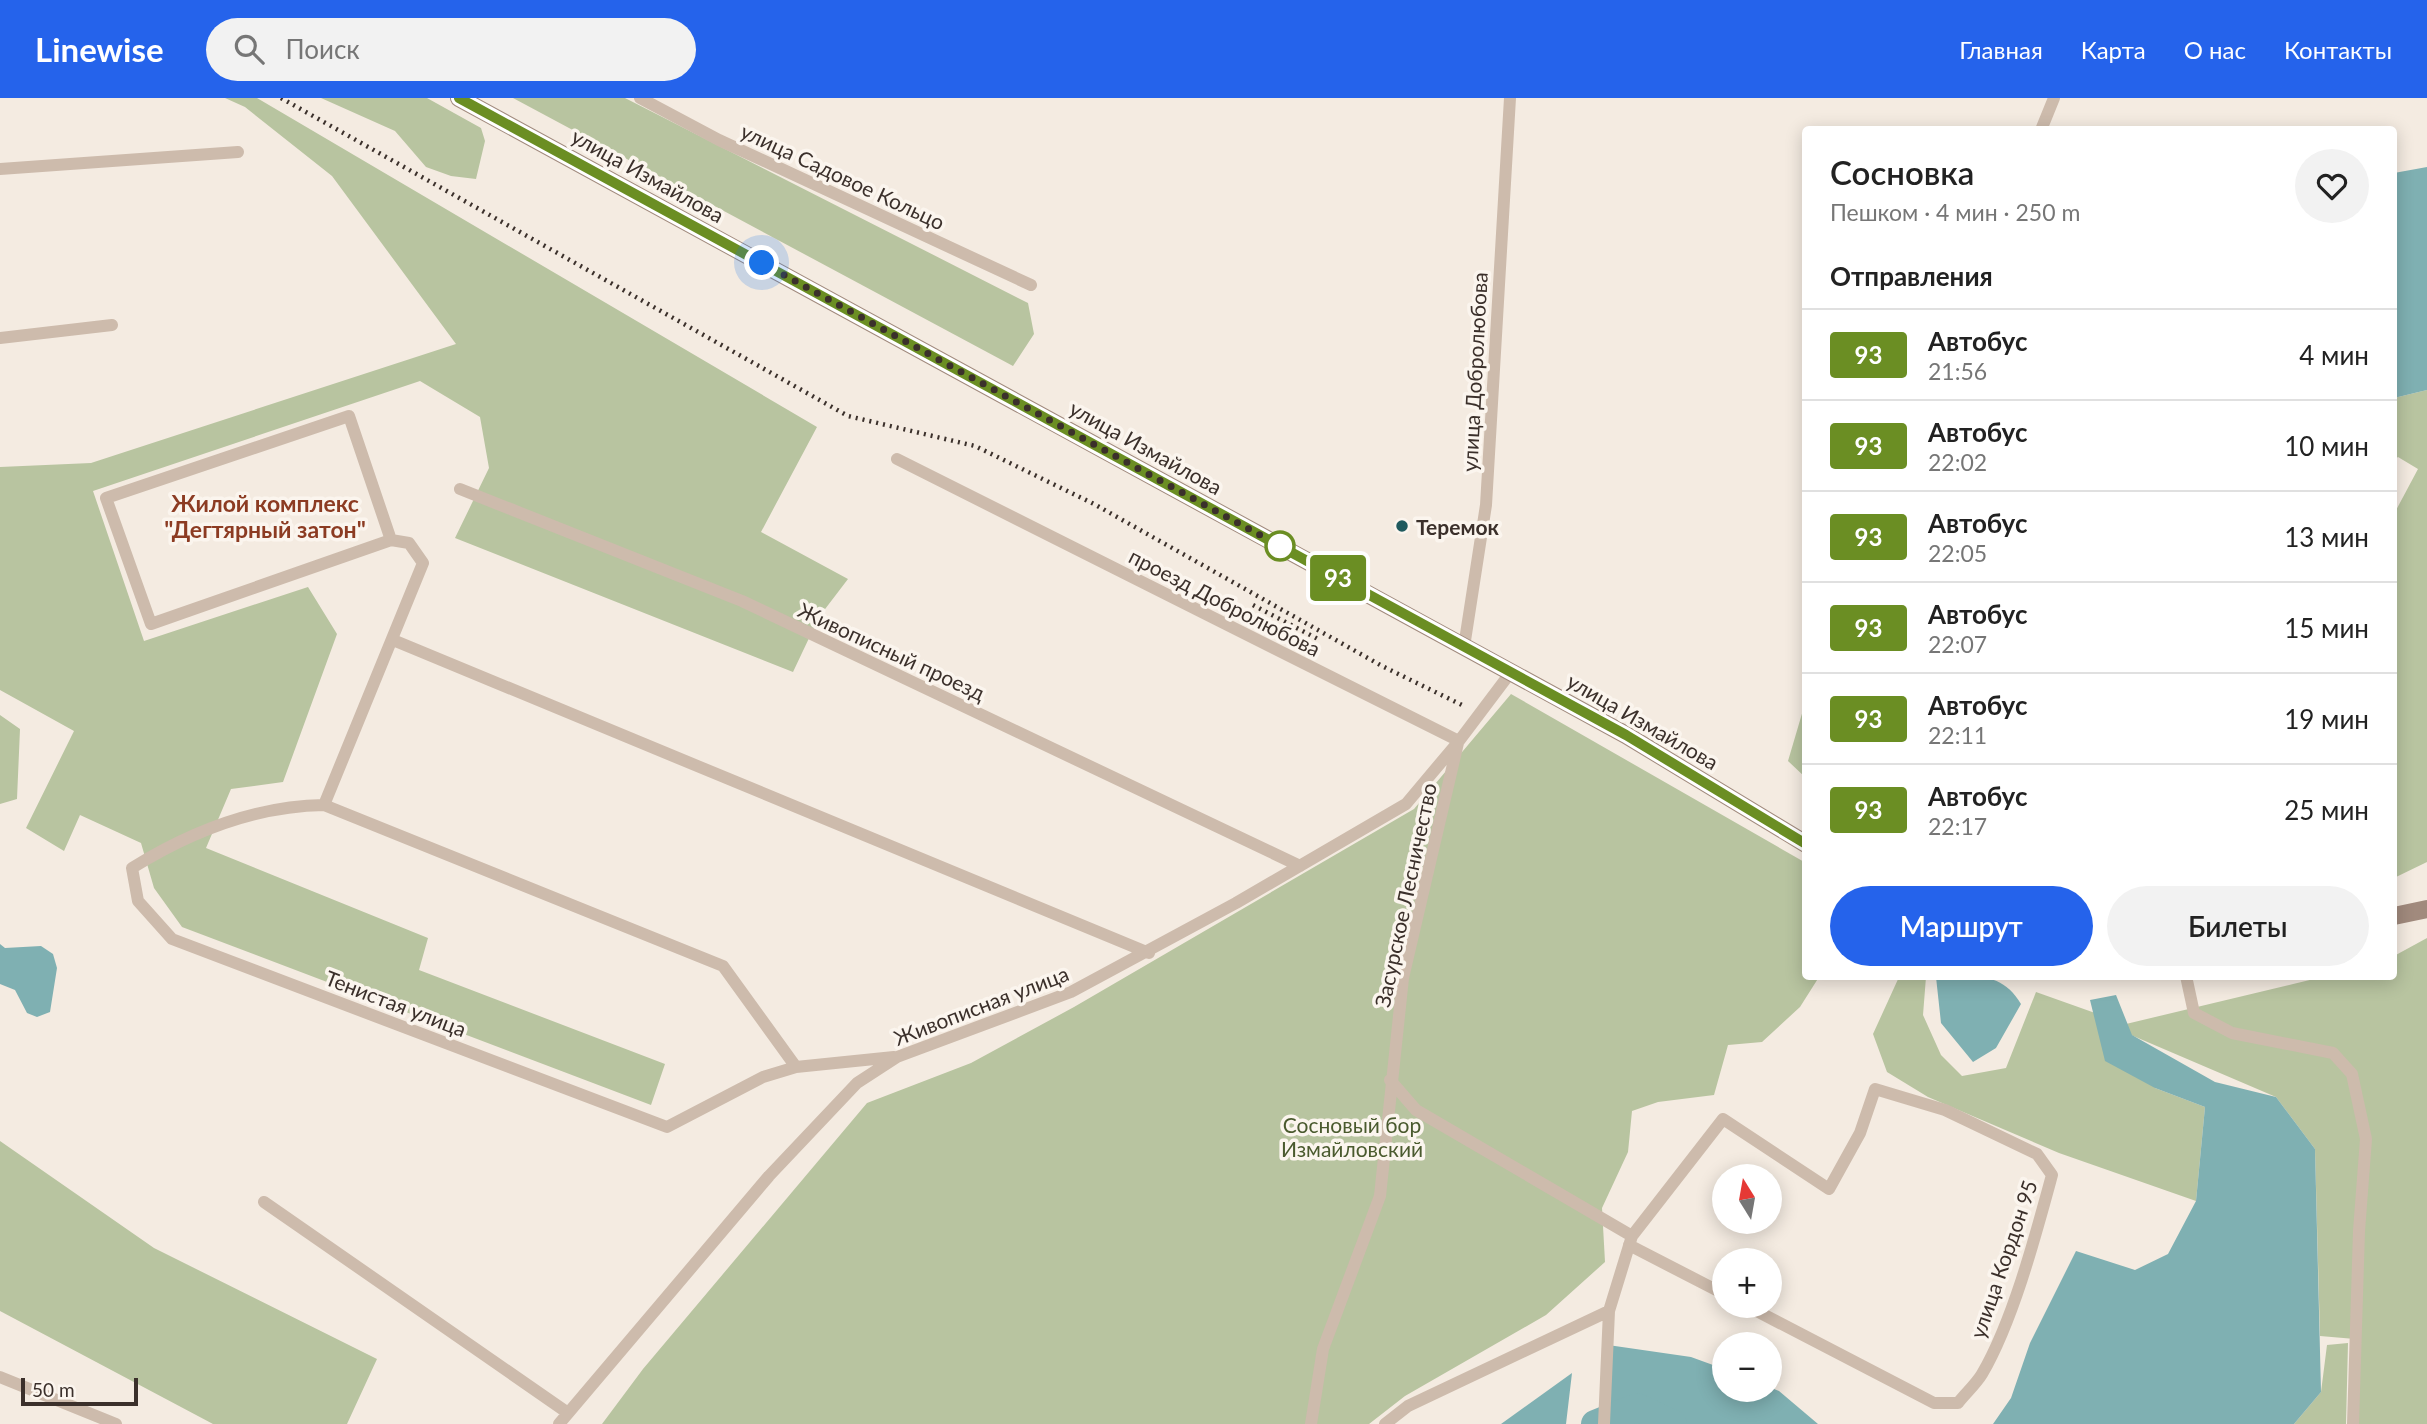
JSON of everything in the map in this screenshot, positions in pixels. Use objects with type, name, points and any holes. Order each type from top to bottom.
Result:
[{"type":"main road","name":"улица Измайлова","points":[[459,98],[1626,735],[1802,843]]},
{"type":"main road","points":[[2397,915],[2427,909]]},
{"type":"street","name":"улица Садовое Кольцо","points":[[640,98],[719,139],[1031,285]]},
{"type":"street","name":"улица Добролюбова","points":[[1464,647],[1486,505],[1510,98]]},
{"type":"street","points":[[2043,126],[2054,98]]},
{"type":"street","points":[[0,169],[238,152]]},
{"type":"street","points":[[0,338],[111,325]]},
{"type":"street","points":[[391,540],[349,416],[106,498],[151,624],[391,540],[409,543],[423,563],[324,805],[723,966],[796,1067]]},
{"type":"street","name":"проезд Добролюбова","points":[[897,459],[1459,740]]},
{"type":"street","name":"Живописный проезд","points":[[460,489],[742,601],[1300,866]]},
{"type":"street","points":[[393,640],[1149,953]]},
{"type":"street","points":[[1459,740],[1511,673]]},
{"type":"street","name":"Живописная улица","points":[[559,1424],[769,1176],[857,1083],[897,1057],[1071,992],[1149,953],[1406,804],[1459,740]]},
{"type":"street","name":"Засурское Лесничество","points":[[1311,1424],[1322,1349],[1380,1196],[1390,1080],[1403,978],[1459,740]]},
{"type":"street","name":"Тенистая улица","points":[[324,805],[242,815],[164,848],[132,868],[138,901],[172,939],[667,1126],[764,1077],[796,1067],[897,1057]]},
{"type":"street","points":[[2187,980],[2194,1013],[2232,1033],[2333,1053],[2352,1074],[2366,1139],[2359,1231],[2353,1424]]},
{"type":"street","points":[[1390,1080],[1416,1110],[1712,1287]]},
{"type":"street","name":"улица Кордон 95","points":[[1604,1424],[1609,1311],[1631,1240],[1723,1119],[1829,1189],[1860,1133],[1875,1089],[1945,1111],[2037,1154],[2052,1175],[2035,1236],[2006,1319],[1982,1375],[1958,1403],[1934,1403],[1770,1318]]},
{"type":"street","points":[[264,1202],[568,1413]]},
{"type":"street","points":[[1385,1424],[1408,1406],[1609,1311]]},
{"type":"street","points":[[0,1377],[116,1424]]},
{"type":"green space","points":[[225,98],[257,98],[817,427],[761,532],[848,579],[819,617],[793,672],[455,538],[489,468],[480,417],[420,381],[93,491],[144,641],[308,587],[337,634],[283,782],[231,789],[206,848],[428,938],[419,970],[665,1064],[651,1105],[182,927],[154,888],[141,843],[80,815],[64,851],[26,828],[74,731],[0,690],[0,467],[91,463],[456,344],[332,176],[245,107]]},
{"type":"green space","points":[[321,98],[427,98],[481,128],[485,141],[476,179],[451,176],[426,167],[395,131]]},
{"type":"green space","points":[[513,98],[625,98],[1028,303],[1034,334],[1013,366]]},
{"type":"green space","points":[[2427,390],[2427,862],[2397,877],[2397,508],[2418,469],[2397,458],[2397,397]]},
{"type":"green space","name":"Сосновый бор Измайловский","points":[[1511,694],[1802,861],[1802,980],[1817,980],[1800,1007],[1762,1042],[1728,1045],[1714,1095],[1658,1102],[1632,1111],[1628,1152],[1602,1208],[1605,1262],[1546,1315],[1405,1396],[1369,1424],[602,1424],[643,1369],[867,1103],[971,1063],[1074,1007],[1414,809]]},
{"type":"green space","points":[[1802,714],[1802,774],[1788,761]]},
{"type":"green space","points":[[0,715],[20,729],[17,799],[0,804]]},
{"type":"green space","points":[[2427,938],[2427,1424],[2358,1424],[2355,1339],[2320,1336],[2315,1149],[2276,1097],[2131,1035],[2155,1088],[2205,1107],[2196,1201],[2059,1153],[1928,1097],[1887,1072],[1873,1034],[1898,980],[1926,980],[1923,1015],[1941,1055],[1962,1076],[2006,1068],[2036,992],[2126,1024],[2309,980],[2397,980],[2397,954]]},
{"type":"green space","points":[[0,1141],[154,1248],[377,1359],[347,1424],[213,1424],[0,1311]]},
{"type":"green space","points":[[2348,1343],[2346,1424],[2294,1424],[2321,1392],[2327,1345]]},
{"type":"water","points":[[2427,167],[2427,390],[2397,397],[2397,172]]},
{"type":"water","points":[[0,944],[5,948],[41,946],[53,954],[57,968],[50,1012],[37,1017],[27,1013],[15,990],[0,984]]},
{"type":"water","points":[[1936,980],[1995,980],[2013,993],[2021,1004],[1996,1048],[1973,1062],[1941,1023]]},
{"type":"water","points":[[2116,995],[2132,1035],[2215,1082],[2276,1097],[2315,1149],[2321,1392],[2294,1424],[1993,1424],[2011,1398],[2030,1343],[2076,1251],[2135,1270],[2168,1254],[2196,1201],[2205,1107],[2155,1088],[2105,1061],[2090,1000]]},
{"type":"water","points":[[1608,1345],[1691,1357],[1712,1365],[1712,1402],[1782,1402],[1782,1394],[1818,1424],[1604,1424]]},
{"type":"water","points":[[1572,1373],[1566,1424],[1501,1424]]},
{"type":"waterway","points":[[1595,1424],[1637,1407],[1673,1424]]},
{"type":"railway","points":[[281,98],[848,416],[975,446],[1094,504],[1382,666],[1464,706]]},
{"type":"railway","points":[[1253,605],[1318,639]]},
{"type":"bus line","name":"93","points":[[459,98],[1626,735],[1802,842]]},
{"type":"place","name":"Теремок","points":[[1402,526]]},
{"type":"district","name":"Жилой комплекс \"Дегтярный затон\"","points":[[265,516]]},
{"type":"route","points":[[762,263],[1280,546]]}]
